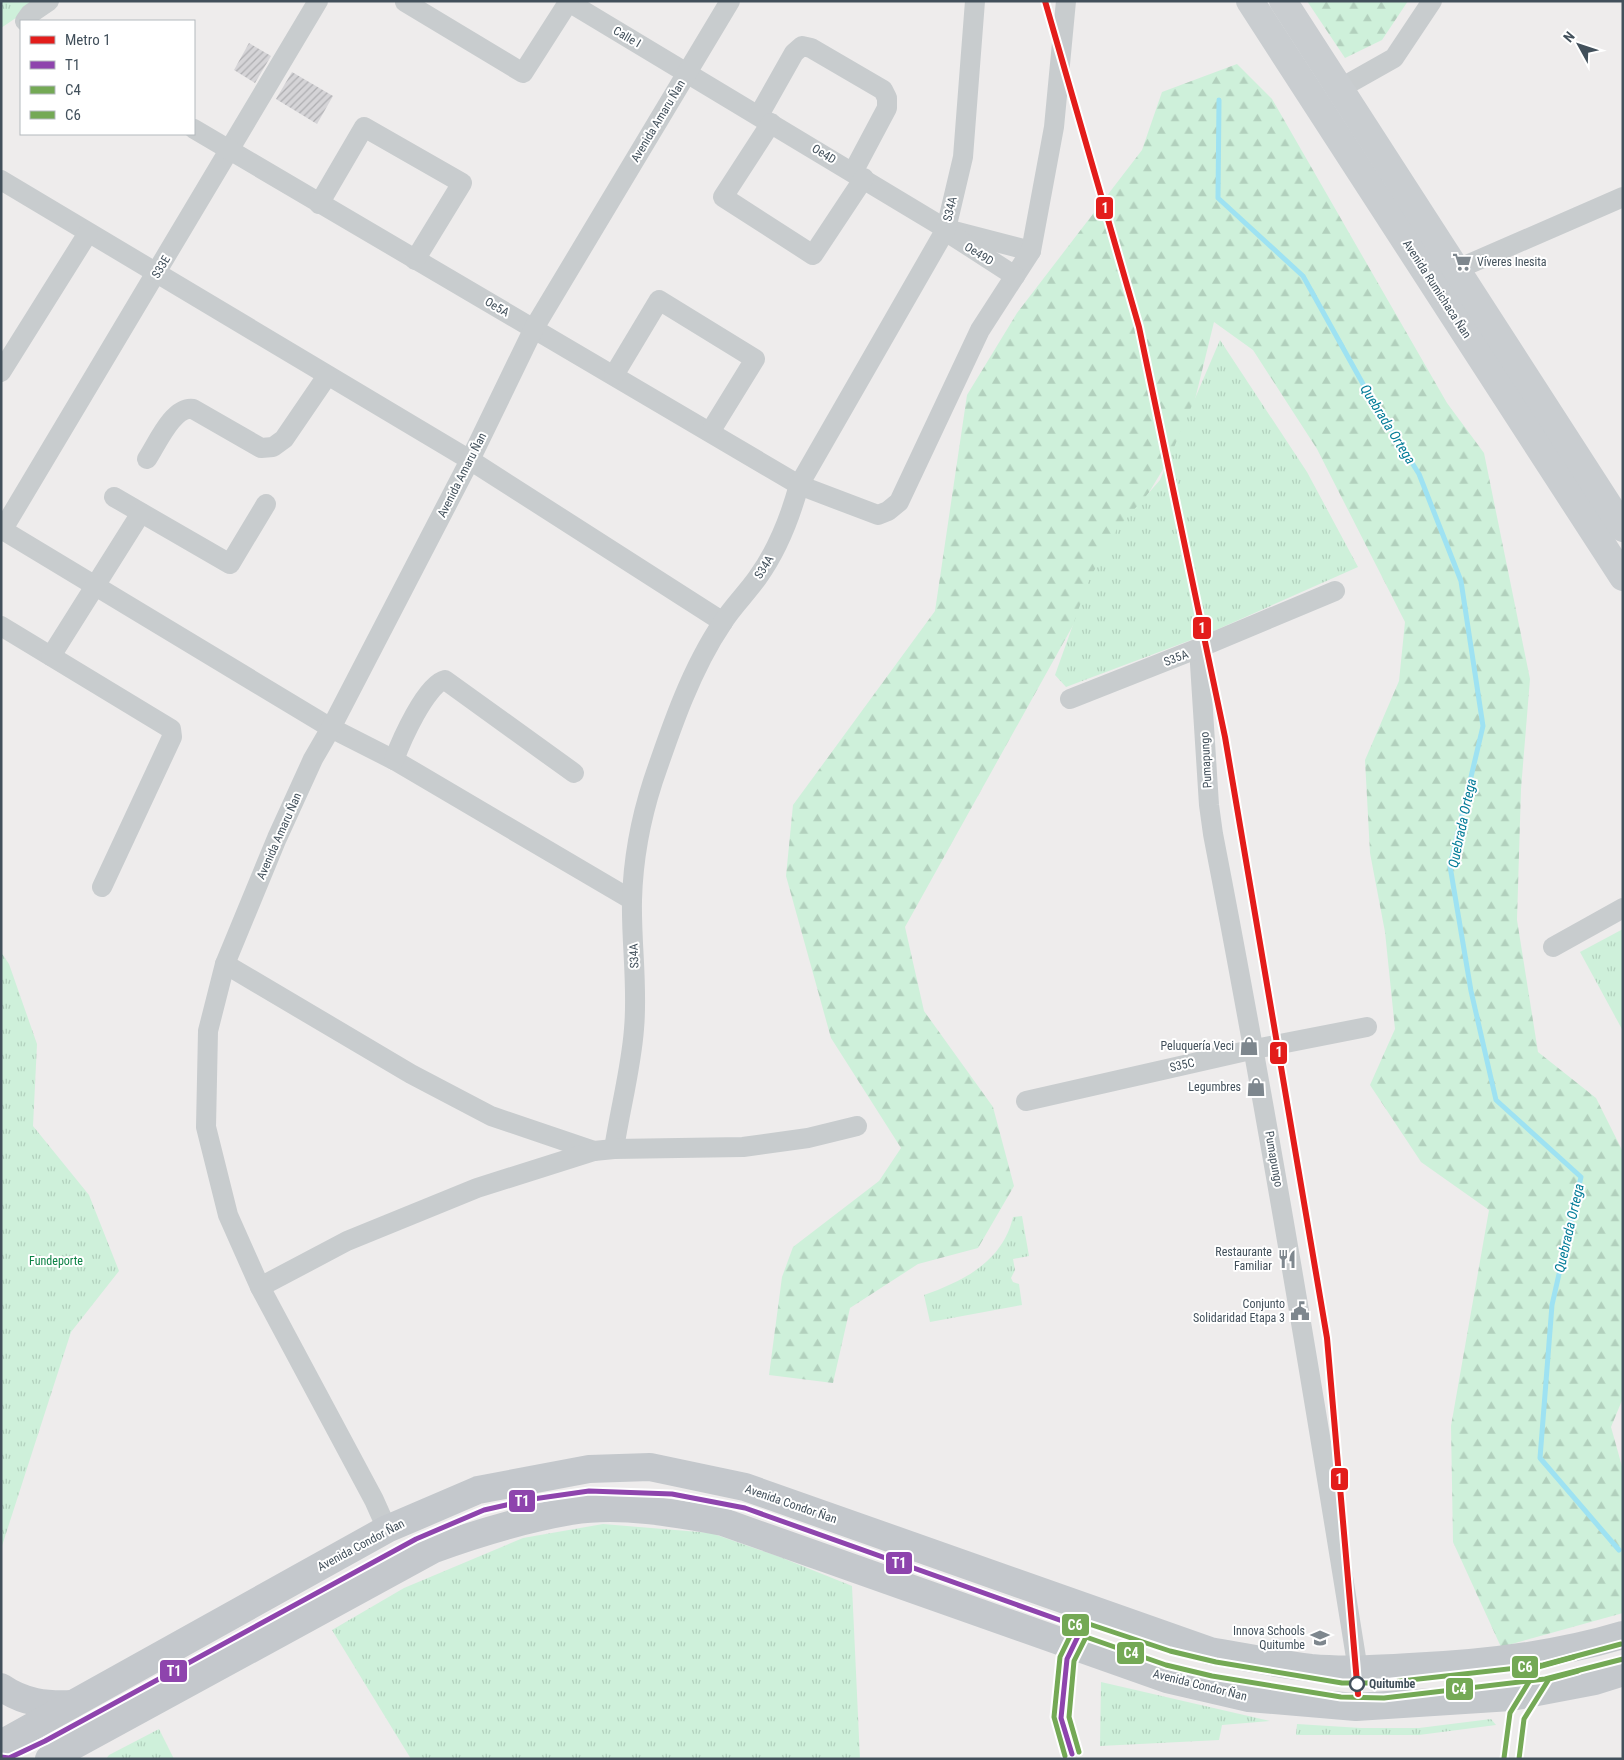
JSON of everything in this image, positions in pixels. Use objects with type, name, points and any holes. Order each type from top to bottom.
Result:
[{"type":"main road","name":"Avenida Rumichaca Ñan","points":[[1250,1],[1623,528]]},
{"type":"main road","name":"Avenida Rumichaca Ñan","points":[[1283,1],[1339,89],[1443,276],[1623,577]]},
{"type":"main road","name":"Avenida Condor Ñan","points":[[8,1741],[386,1529],[478,1490],[589,1469],[650,1467],[745,1487],[1210,1651],[1312,1668],[1358,1670],[1465,1665],[1510,1660],[1589,1645],[1623,1635]]},
{"type":"main road","name":"Avenida Condor Ñan","points":[[49,1759],[434,1550],[476,1534],[572,1511],[616,1509],[688,1516],[723,1522],[1167,1679],[1249,1698],[1356,1707],[1511,1697],[1594,1681],[1623,1672]]},
{"type":"main road","points":[[1,1688],[15,1696],[43,1705],[72,1704]]},
{"type":"main road","points":[[71,1759],[89,1737]]},
{"type":"street","points":[[26,20],[30,14],[50,1]]},
{"type":"street","name":"S33E","points":[[95,584],[6,532],[6,524],[231,150],[318,1]]},
{"type":"street","name":"Avenida Amaru Ñan","points":[[386,1529],[374,1500],[260,1287],[228,1214],[206,1127],[208,1031],[225,964],[281,829],[313,759],[331,728],[470,460],[534,328],[730,1]]},
{"type":"street","name":"S34A","points":[[614,1149],[634,1030],[632,900],[640,835],[653,782],[683,700],[723,622],[758,577],[776,547],[789,521],[799,484],[954,231],[963,157],[975,1]]},
{"type":"street","points":[[1015,276],[1031,251],[1054,127],[1066,1]]},
{"type":"street","points":[[1339,89],[1394,58],[1432,1]]},
{"type":"street","points":[[405,2],[434,9],[523,74],[568,2]]},
{"type":"street","name":"Calle I","points":[[568,2],[687,72]]},
{"type":"street","points":[[802,46],[811,48],[883,90],[887,98],[887,108],[858,175],[814,255],[723,197],[765,119],[794,53],[802,46]]},
{"type":"street","name":"Oe4D","points":[[687,72],[954,231]]},
{"type":"street","points":[[319,204],[364,127],[462,183],[415,260]]},
{"type":"street","name":"Oe5A","points":[[195,130],[799,484],[878,515],[888,511],[899,502],[980,330],[1015,276]]},
{"type":"street","points":[[1,180],[470,460],[723,622]]},
{"type":"street","points":[[1443,276],[1623,197]]},
{"type":"street","name":"Oe49D","points":[[954,231],[1031,251]]},
{"type":"street","name":"Oe49D","points":[[954,231],[958,241],[1015,276]]},
{"type":"street","points":[[1,372],[88,232]]},
{"type":"street","points":[[614,375],[659,300],[755,359],[710,432]]},
{"type":"street","points":[[147,459],[175,415],[188,408],[193,409],[261,448],[273,447],[284,439],[327,376]]},
{"type":"street","points":[[114,497],[230,564],[266,504]]},
{"type":"street","points":[[51,656],[140,513]]},
{"type":"street","points":[[95,584],[331,728],[394,760],[632,900]]},
{"type":"street","name":"S35A","points":[[1070,699],[1200,648],[1335,591]]},
{"type":"street","points":[[1,626],[171,729],[172,737],[102,887]]},
{"type":"street","name":"Pumapungo","points":[[1200,648],[1209,805],[1255,1049],[1302,1319],[1358,1670]]},
{"type":"street","points":[[394,760],[428,693],[439,681],[445,680],[574,773]]},
{"type":"street","points":[[1553,947],[1623,908]]},
{"type":"street","points":[[225,964],[411,1074],[491,1116],[594,1151]]},
{"type":"street","name":"S35C","points":[[1026,1101],[1255,1049],[1367,1027]]},
{"type":"street","points":[[260,1287],[347,1240],[477,1188],[594,1151],[743,1147],[808,1138],[857,1126]]},
{"type":"green space","points":[[1,1],[41,1],[1,28]]},
{"type":"green space","points":[[1307,1],[1408,1],[1382,40],[1345,58]]},
{"type":"green space","points":[[1237,64],[1272,99],[1447,403],[1484,453],[1530,679],[1521,789],[1517,920],[1538,1052],[1596,1098],[1623,1152],[1623,1398],[1611,1427],[1623,1470],[1623,1613],[1501,1647],[1453,1542],[1451,1426],[1489,1210],[1421,1162],[1370,1085],[1395,1029],[1385,932],[1370,853],[1365,760],[1399,681],[1405,622],[1317,449],[1253,350],[1214,322],[1188,428],[1125,532],[905,927],[924,1011],[993,1107],[1014,1186],[978,1248],[918,1264],[850,1308],[833,1383],[769,1375],[782,1277],[793,1247],[879,1181],[901,1148],[831,1038],[786,876],[793,805],[935,611],[967,395],[1017,313],[1142,150],[1162,92]]},
{"type":"green space","points":[[1220,340],[1307,472],[1358,567],[1207,634],[1066,687],[1055,675],[1089,580],[1117,529],[1160,480]]},
{"type":"green space","points":[[1623,929],[1623,1031],[1580,952]]},
{"type":"green space","name":"Fundeporte","points":[[1,952],[9,964],[37,1044],[33,1126],[89,1195],[119,1271],[71,1332],[1,1549]]},
{"type":"green space","points":[[1022,1216],[1029,1256],[1013,1259],[1015,1270],[1011,1278],[1013,1282],[1019,1284],[1022,1305],[930,1322],[924,1295],[967,1276],[980,1267],[1000,1246],[1008,1232],[1013,1217]]},
{"type":"green space","points":[[603,1524],[711,1533],[780,1557],[852,1586],[860,1759],[411,1759],[332,1630],[404,1588],[523,1538]]},
{"type":"green space","points":[[1101,1682],[1270,1721],[1222,1725],[1219,1740],[1100,1746]]},
{"type":"green space","points":[[1491,1719],[1496,1725],[1419,1735],[1296,1735],[1297,1724],[1361,1728],[1419,1728]]},
{"type":"green space","points":[[159,1729],[174,1759],[106,1759],[109,1755]]},
{"type":"building","points":[[249,43],[271,56],[255,83],[234,70]]},
{"type":"building","points":[[292,72],[333,96],[317,124],[276,99]]},
{"type":"waterway","name":"Quebrada Ortega","points":[[1219,100],[1218,198],[1303,276],[1368,393],[1419,474],[1461,581],[1483,726],[1450,866],[1471,991],[1496,1100],[1581,1177],[1552,1305],[1540,1458],[1619,1550]]},
{"type":"metro line","name":"1","points":[[1045,1],[1139,327],[1225,737],[1327,1338],[1358,1694]]},
{"type":"transit line","name":"T1","points":[[1,1757],[9,1758],[45,1741],[416,1539],[484,1510],[533,1499],[589,1491],[672,1494],[745,1508],[1082,1628]]},
{"type":"transit line","name":"C6","points":[[1065,1756],[1054,1717],[1060,1657],[1076,1624],[1080,1621],[1170,1651],[1216,1662],[1342,1683],[1383,1683],[1543,1665],[1621,1644]]},
{"type":"transit line","name":"T1","points":[[1072,1754],[1061,1718],[1067,1659],[1082,1628]]},
{"type":"transit line","name":"C4","points":[[1079,1752],[1069,1717],[1074,1661],[1086,1637],[1166,1665],[1212,1676],[1341,1697],[1384,1698],[1545,1679],[1623,1659]]},
{"type":"transit line","name":"C6","points":[[1504,1758],[1510,1713],[1538,1667],[1574,1657]]},
{"type":"transit line","name":"C4","points":[[1519,1759],[1524,1719],[1549,1679],[1578,1671]]},
{"type":"place","name":"Víveres Inesita","points":[[1462,262]]},
{"type":"place","name":"Peluquería Veci","points":[[1249,1046]]},
{"type":"place","name":"Legumbres","points":[[1256,1087]]},
{"type":"place","name":"Restaurante Familiar","points":[[1287,1259]]},
{"type":"place","name":"Conjunto Solidaridad Etapa 3","points":[[1300,1311]]},
{"type":"place","name":"Innova Schools Quitumbe","points":[[1320,1638]]},
{"type":"place","name":"Quitumbe","points":[[1357,1684]]}]
